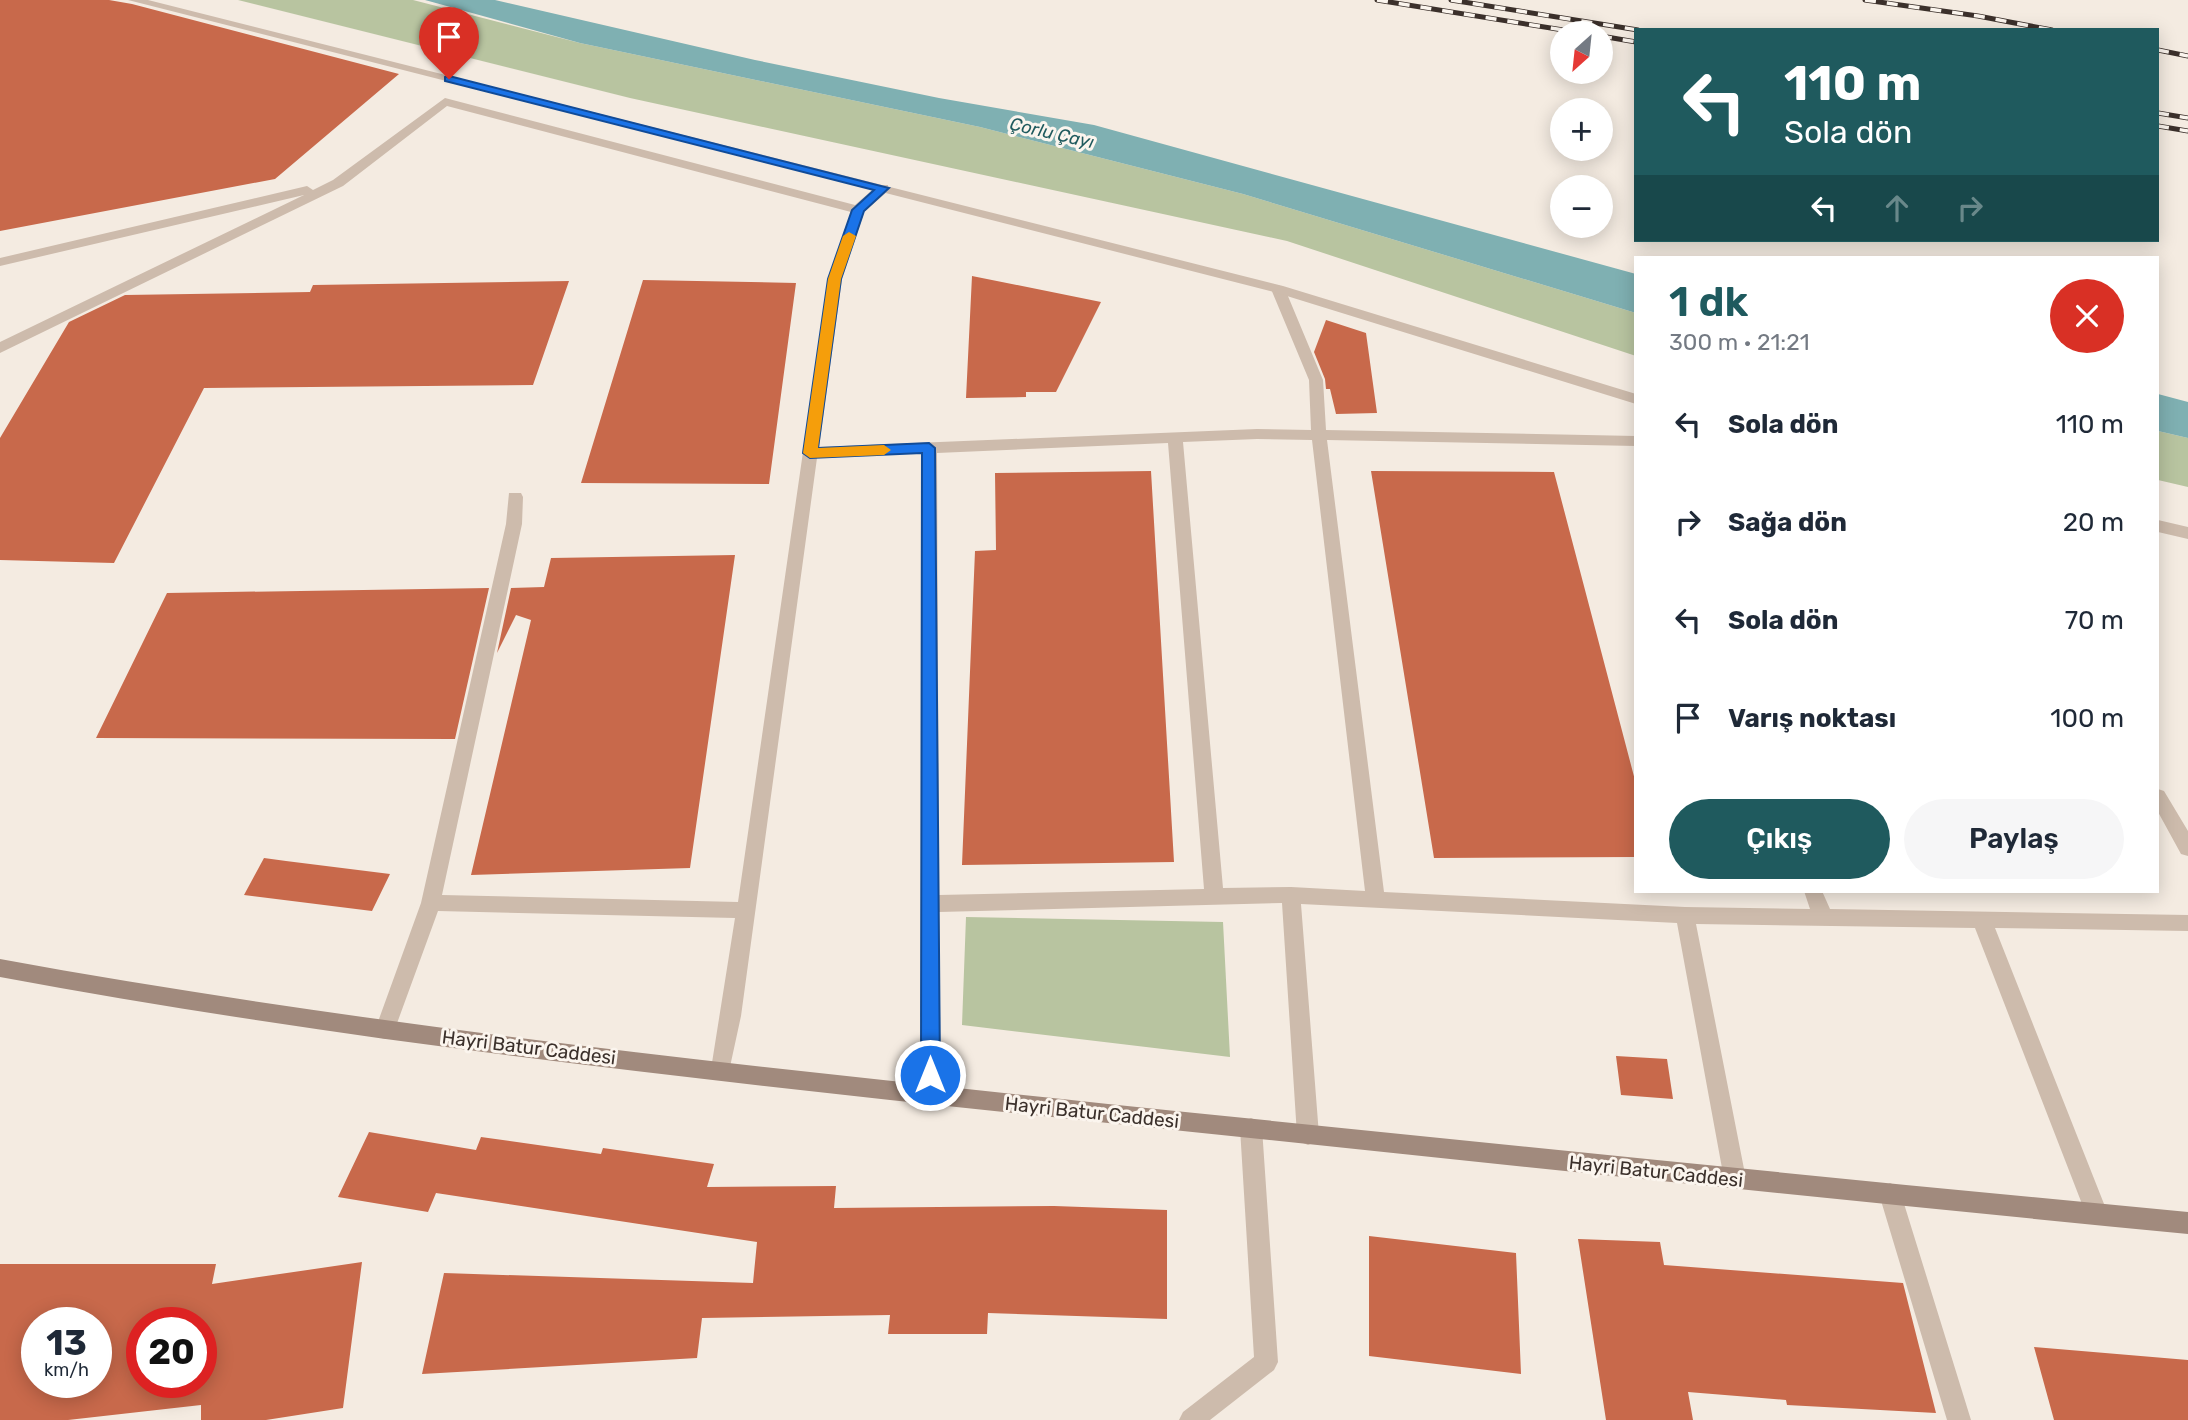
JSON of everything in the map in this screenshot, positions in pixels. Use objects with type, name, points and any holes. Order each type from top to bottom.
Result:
[{"type":"main road","name":"Hayri Batur Caddesi","points":[[0,968],[147,995],[385,1030],[931,1095],[1735,1179],[2188,1223]]},
{"type":"street","points":[[134,0],[1278,289],[1634,398]]},
{"type":"street","points":[[0,348],[338,183],[444,102],[858,210]]},
{"type":"street","points":[[0,261],[338,183]]},
{"type":"street","points":[[721,1069],[732,1016],[835,279],[858,210],[883,188]]},
{"type":"street","points":[[1278,289],[1316,380],[1319,435],[1376,900]]},
{"type":"street","points":[[810,453],[1257,434],[1634,441]]},
{"type":"street","points":[[1175,438],[1214,898]]},
{"type":"street","points":[[929,448],[931,1095]]},
{"type":"street","points":[[385,1030],[431,903],[512,537],[515,497]]},
{"type":"street","points":[[2159,526],[2188,533]]},
{"type":"street","points":[[2159,798],[2188,848]]},
{"type":"street","points":[[1815,893],[1823,917]]},
{"type":"street","points":[[1291,895],[1308,1135]]},
{"type":"street","points":[[929,904],[1291,895],[1685,915],[2188,923]]},
{"type":"street","points":[[431,903],[745,910]]},
{"type":"street","points":[[1685,915],[1735,1179]]},
{"type":"street","points":[[1982,920],[2098,1214]]},
{"type":"street","points":[[1191,1420],[1266,1362],[1251,1128]]},
{"type":"street","points":[[1890,1194],[1959,1420]]},
{"type":"green space","points":[[238,0],[413,0],[580,43],[980,127],[1243,194],[1634,312],[1634,355],[1287,241],[630,98]]},
{"type":"green space","points":[[2159,431],[2188,438],[2188,487],[2159,480]]},
{"type":"green space","points":[[966,917],[1223,922],[1230,1057],[962,1025]]},
{"type":"water","name":"Çorlu Çayı","points":[[425,0],[495,0],[755,60],[939,98],[1094,125],[1634,273],[1634,312],[1243,194],[980,127],[580,43]]},
{"type":"water","points":[[2159,394],[2188,402],[2188,438],[2159,431]]},
{"type":"building","points":[[0,0],[109,0],[132,4],[399,74],[275,179],[0,231]]},
{"type":"building","points":[[972,276],[1101,302],[1056,392],[1026,392],[1026,397],[966,398]]},
{"type":"building","points":[[643,280],[796,283],[769,484],[581,483]]},
{"type":"building","points":[[569,281],[533,385],[204,388],[114,563],[0,560],[0,438],[69,322],[125,295],[310,292],[313,285]]},
{"type":"building","points":[[1326,320],[1366,333],[1377,413],[1336,414],[1330,389],[1326,389],[1325,379],[1314,352]]},
{"type":"building","points":[[1151,471],[1174,862],[962,865],[975,551],[996,550],[995,473]]},
{"type":"building","points":[[1371,471],[1554,472],[1634,776],[1634,857],[1434,858]]},
{"type":"building","points":[[735,555],[690,868],[471,875],[531,620],[516,615],[497,653],[511,588],[544,587],[551,558]]},
{"type":"building","points":[[489,588],[455,739],[96,738],[167,593]]},
{"type":"building","points":[[264,858],[390,874],[372,911],[244,895]]},
{"type":"building","points":[[1616,1056],[1667,1059],[1673,1099],[1621,1095]]},
{"type":"building","points":[[369,1132],[476,1150],[481,1137],[601,1154],[603,1148],[714,1164],[707,1187],[836,1186],[834,1208],[1054,1206],[1167,1210],[1167,1319],[988,1313],[987,1334],[888,1334],[890,1315],[702,1318],[697,1358],[422,1374],[444,1273],[753,1283],[757,1242],[436,1193],[428,1212],[338,1197]]},
{"type":"building","points":[[1369,1236],[1516,1253],[1521,1374],[1369,1356]]},
{"type":"building","points":[[1578,1239],[1660,1242],[1664,1265],[1903,1283],[1936,1413],[1787,1405],[1786,1400],[1688,1392],[1693,1420],[1606,1420]]},
{"type":"building","points":[[362,1262],[343,1408],[266,1420],[201,1420],[201,1405],[68,1420],[0,1420],[0,1264],[216,1264],[212,1284]]},
{"type":"building","points":[[2034,1347],[2188,1360],[2188,1420],[2054,1420]]},
{"type":"railway","points":[[1377,0],[1550,28]]},
{"type":"railway","points":[[1451,0],[1634,29]]},
{"type":"railway","points":[[1865,0],[2041,28]]},
{"type":"railway","points":[[1614,38],[1634,42]]},
{"type":"railway","points":[[2159,50],[2188,56]]},
{"type":"railway","points":[[2159,113],[2188,118]]},
{"type":"railway","points":[[2159,126],[2188,131]]},
{"type":"slow traffic","points":[[849,236],[835,279],[810,453],[884,450]]},
{"type":"route","points":[[449,79],[883,188],[858,210],[835,279],[810,453],[929,448],[930,1075]]}]
